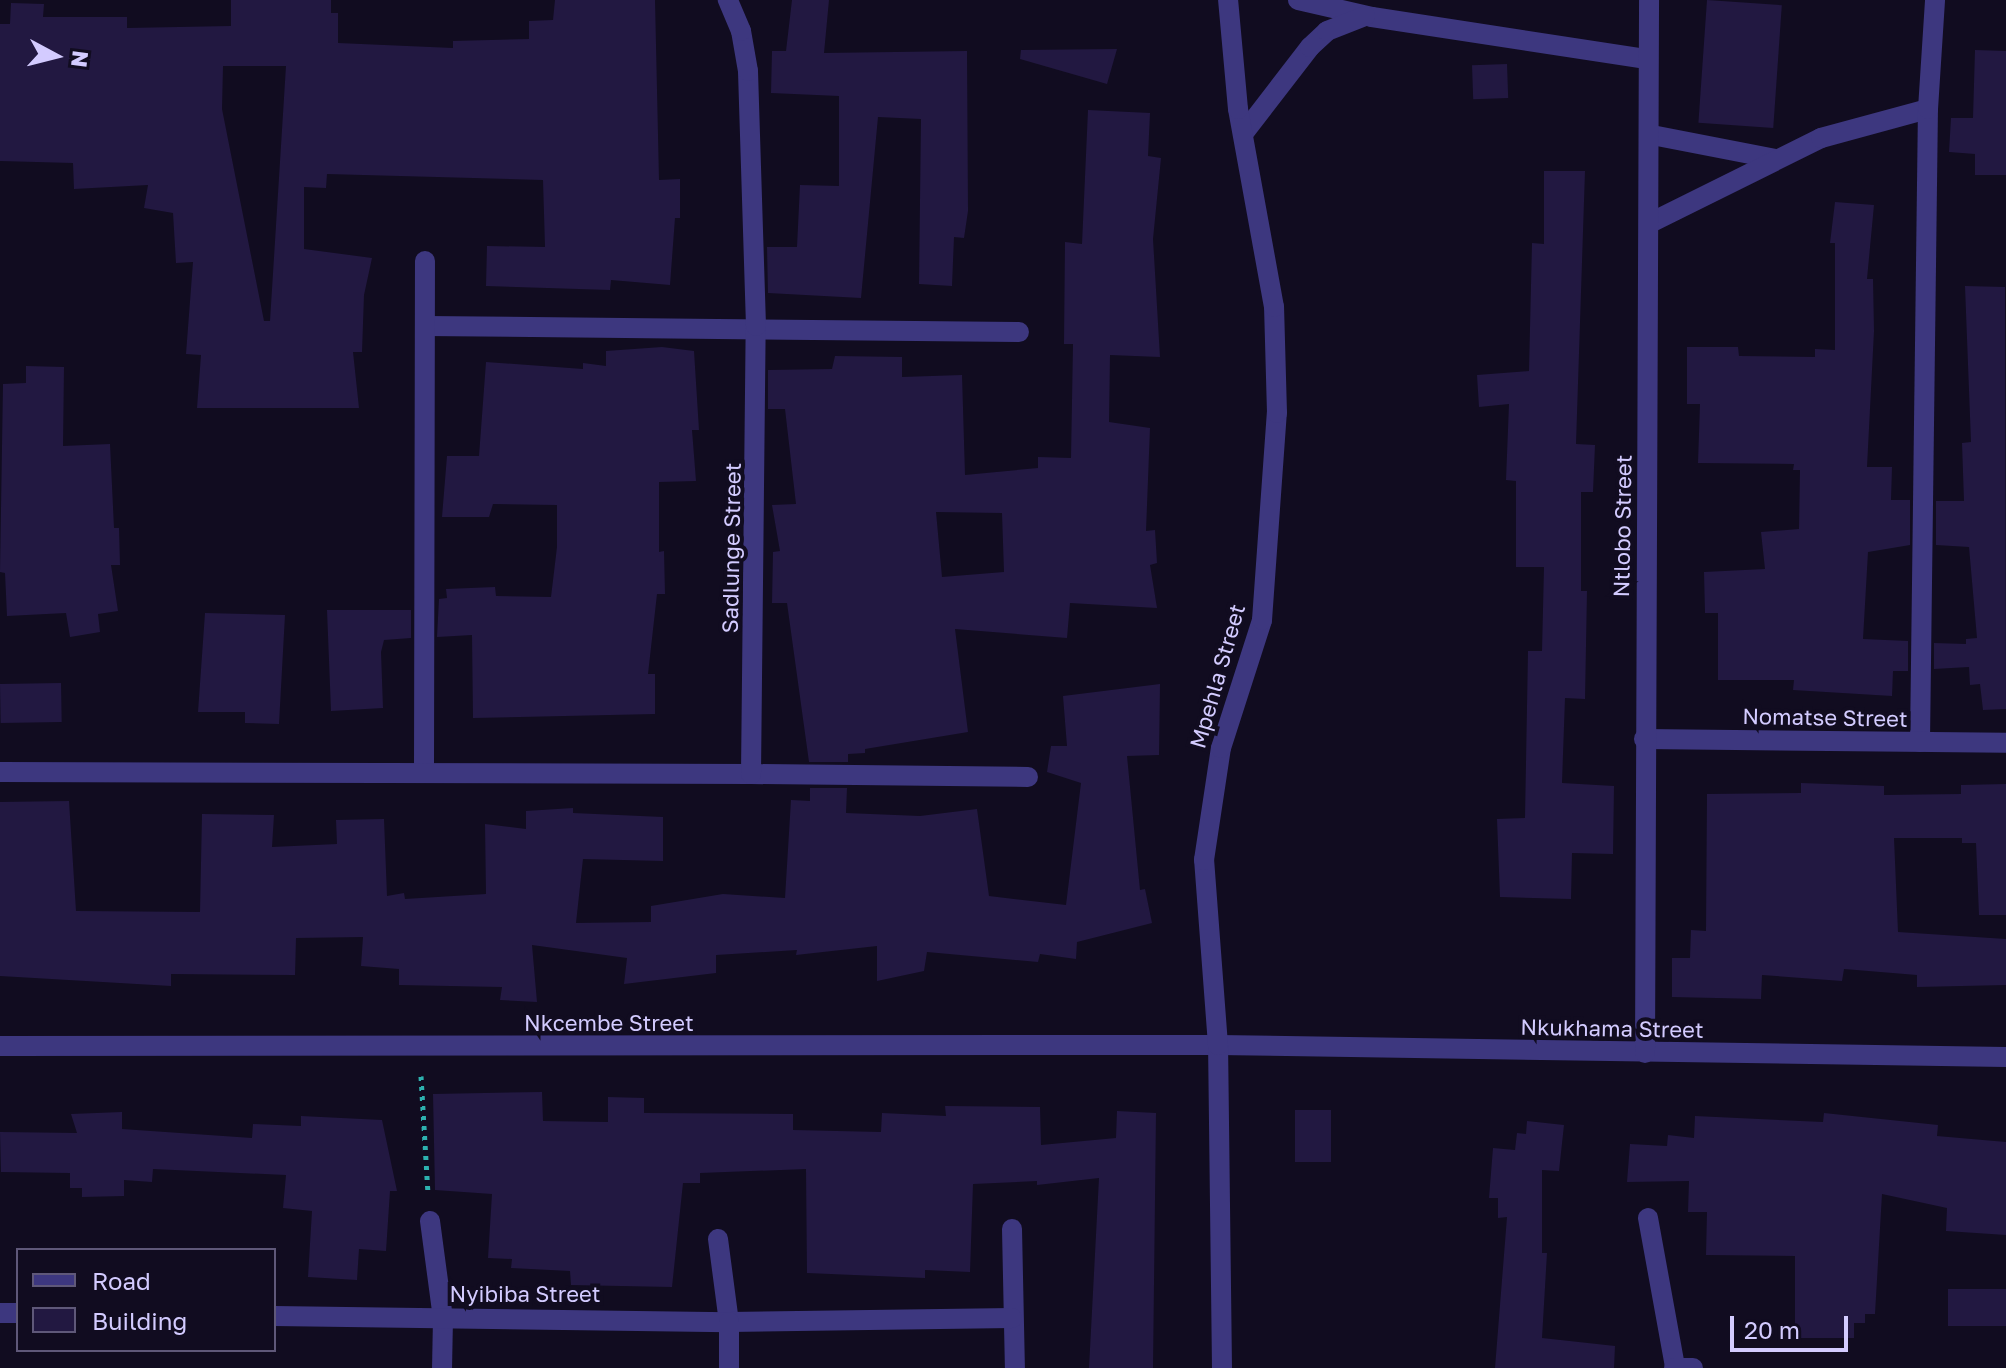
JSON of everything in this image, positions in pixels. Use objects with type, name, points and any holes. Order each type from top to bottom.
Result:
[{"type":"street","name":"Sadlunge Street","points":[[728,0],[741,31],[748,71],[756,326],[751,774]]},
{"type":"street","name":"Mpehla Street","points":[[1222,1368],[1218,1045],[1204,860],[1221,748],[1262,620],[1277,413],[1274,307],[1243,134],[1228,0]]},
{"type":"street","points":[[1298,0],[1365,16],[1647,59]]},
{"type":"street","name":"Ntlobo Street","points":[[1645,1053],[1644,739],[1652,135],[1647,59],[1649,0]]},
{"type":"street","points":[[1920,742],[1928,109],[1935,0]]},
{"type":"street","points":[[1243,134],[1310,47],[1327,31],[1365,16]]},
{"type":"street","points":[[1650,223],[1821,138],[1928,109]]},
{"type":"street","points":[[1652,135],[1776,159]]},
{"type":"street","points":[[424,772],[425,261]]},
{"type":"street","points":[[425,326],[756,326],[1019,332]]},
{"type":"street","name":"Nomatse Street","points":[[1644,739],[2006,743]]},
{"type":"street","points":[[0,772],[1028,777]]},
{"type":"street","name":"Nkcembe Street","points":[[0,1046],[1218,1045]]},
{"type":"street","name":"Nkukhama Street","points":[[1218,1045],[2006,1057]]},
{"type":"street","points":[[1648,1218],[1674,1368],[1693,1368]]},
{"type":"street","points":[[430,1221],[443,1318],[442,1368]]},
{"type":"street","points":[[1012,1229],[1015,1368]]},
{"type":"street","points":[[718,1239],[729,1322],[729,1368]]},
{"type":"street","name":"Nyibiba Street","points":[[276,1316],[729,1322],[1012,1318]]},
{"type":"path","points":[[419,1047],[430,1221]]},
{"type":"building","points":[[231,0],[331,0],[331,13],[338,13],[338,43],[453,48],[453,41],[529,39],[529,21],[553,20],[555,0],[655,0],[659,180],[680,179],[680,218],[675,218],[670,285],[611,280],[610,290],[486,286],[487,246],[545,247],[543,180],[327,174],[326,188],[304,187],[304,249],[372,258],[364,295],[362,352],[353,352],[359,408],[197,408],[201,355],[186,354],[193,262],[176,263],[173,213],[144,208],[148,185],[74,189],[73,163],[0,161],[0,24],[10,24],[11,3],[44,4],[43,17],[127,17],[127,28],[231,26]],"holes":[[[223,66],[286,66],[270,321],[264,321],[222,109]]]},
{"type":"building","points":[[792,0],[829,0],[824,53],[967,51],[968,211],[964,238],[954,237],[952,286],[919,284],[921,119],[878,117],[861,298],[768,293],[767,247],[797,247],[800,185],[839,186],[839,96],[771,93],[772,51],[786,51]]},
{"type":"building","points":[[1707,0],[1782,5],[1773,128],[1698,123]]},
{"type":"building","points":[[1117,49],[1107,84],[1020,59],[1021,50]]},
{"type":"building","points":[[1975,50],[2006,51],[2006,175],[1975,175],[1975,154],[1949,152],[1951,118],[1973,118]]},
{"type":"building","points":[[1507,64],[1508,98],[1473,99],[1472,65]]},
{"type":"building","points":[[1088,110],[1150,113],[1148,156],[1161,158],[1153,239],[1160,357],[1110,355],[1109,422],[1150,428],[1146,531],[1155,530],[1157,563],[1150,565],[1157,608],[1070,603],[1067,638],[955,629],[968,732],[865,749],[865,753],[848,754],[848,762],[809,762],[787,603],[772,603],[773,552],[780,551],[772,505],[796,504],[785,409],[768,409],[768,370],[832,369],[835,356],[902,357],[902,377],[962,375],[965,475],[1038,468],[1038,457],[1071,458],[1073,344],[1064,344],[1065,242],[1082,244]],"holes":[[[936,512],[1002,513],[1004,572],[942,577]]]},
{"type":"building","points":[[1544,171],[1585,171],[1576,444],[1595,445],[1593,492],[1581,492],[1581,591],[1587,591],[1585,699],[1565,698],[1562,783],[1614,786],[1613,854],[1572,853],[1571,899],[1500,897],[1497,819],[1525,818],[1528,651],[1542,651],[1544,567],[1516,567],[1516,481],[1506,480],[1509,404],[1479,407],[1477,375],[1529,371],[1532,243],[1544,244]]},
{"type":"building","points":[[1835,202],[1874,205],[1867,279],[1873,279],[1874,331],[1867,467],[1892,467],[1891,500],[1910,500],[1910,545],[1868,552],[1863,639],[1908,641],[1908,671],[1893,671],[1892,696],[1793,690],[1794,680],[1718,680],[1718,613],[1705,613],[1704,572],[1765,569],[1761,532],[1799,529],[1800,470],[1793,470],[1794,464],[1698,463],[1700,404],[1687,404],[1687,347],[1738,347],[1739,356],[1815,357],[1815,349],[1835,350],[1835,243],[1830,243]]},
{"type":"building","points":[[1965,286],[2005,287],[2006,709],[1983,710],[1980,684],[1970,685],[1969,667],[1934,669],[1934,643],[1966,644],[1966,639],[1977,638],[1969,547],[1936,545],[1936,501],[1964,501],[1962,443],[1971,442]]},
{"type":"building","points":[[662,347],[694,351],[699,430],[692,430],[696,481],[659,482],[659,552],[664,551],[665,594],[657,594],[648,674],[655,674],[655,714],[473,718],[472,635],[437,637],[439,599],[447,598],[446,589],[495,587],[496,596],[551,597],[557,547],[557,505],[493,504],[489,517],[442,517],[447,456],[479,456],[486,362],[583,369],[583,363],[606,366],[606,351]]},
{"type":"building","points":[[26,366],[64,367],[63,446],[110,444],[114,528],[119,528],[120,565],[111,565],[118,611],[98,614],[100,632],[70,637],[66,613],[7,616],[5,573],[0,572],[3,384],[26,383]]},
{"type":"building","points":[[327,610],[411,610],[411,638],[384,640],[381,652],[383,708],[331,711]]},
{"type":"building","points":[[205,613],[285,615],[279,724],[245,723],[245,712],[198,712]]},
{"type":"building","points":[[61,683],[62,722],[1,723],[0,684]]},
{"type":"building","points":[[1160,684],[1159,755],[1127,756],[1140,890],[1145,889],[1152,923],[1077,942],[1076,959],[1040,954],[1038,962],[927,952],[924,971],[877,981],[877,946],[796,955],[797,950],[716,955],[716,973],[624,984],[627,958],[532,945],[537,1002],[500,1000],[502,987],[399,985],[399,969],[361,966],[363,937],[296,938],[295,975],[171,974],[171,986],[0,976],[0,802],[69,801],[76,911],[200,912],[202,814],[274,815],[272,847],[337,844],[336,820],[384,819],[387,896],[404,893],[405,899],[486,894],[485,824],[526,829],[526,811],[573,808],[573,813],[663,817],[663,861],[583,859],[576,923],[651,922],[651,906],[723,894],[785,898],[791,800],[810,801],[810,788],[847,788],[846,813],[920,816],[977,809],[989,896],[1066,905],[1081,783],[1047,772],[1051,746],[1067,746],[1063,696]]},
{"type":"building","points":[[1801,783],[1884,786],[1884,795],[1961,794],[1961,785],[2006,784],[2006,915],[1979,915],[1976,843],[1962,843],[1962,838],[1894,838],[1898,932],[2006,939],[2006,985],[1917,987],[1917,975],[1844,969],[1842,981],[1762,975],[1761,999],[1672,997],[1672,958],[1690,958],[1691,930],[1706,931],[1707,794],[1801,793]]},
{"type":"building","points":[[542,1092],[543,1121],[608,1122],[608,1097],[644,1098],[644,1113],[793,1114],[793,1130],[881,1132],[882,1113],[946,1116],[945,1106],[1040,1107],[1041,1145],[1116,1138],[1117,1111],[1156,1113],[1153,1368],[1089,1368],[1099,1178],[1037,1185],[1037,1181],[973,1184],[970,1272],[925,1270],[925,1278],[807,1273],[806,1169],[700,1173],[700,1183],[683,1183],[672,1287],[571,1285],[570,1271],[511,1268],[512,1259],[488,1258],[492,1194],[435,1190],[433,1094]]},
{"type":"building","points":[[1295,1110],[1331,1110],[1331,1162],[1295,1162]]},
{"type":"building","points":[[122,1112],[122,1129],[252,1138],[253,1124],[301,1126],[301,1116],[382,1120],[397,1191],[390,1191],[386,1251],[359,1249],[357,1280],[308,1277],[312,1211],[283,1208],[286,1175],[153,1169],[152,1182],[124,1180],[124,1196],[82,1197],[82,1188],[70,1188],[70,1173],[1,1172],[0,1132],[77,1133],[71,1114]]},
{"type":"building","points":[[1824,1113],[1938,1125],[1937,1136],[2006,1142],[2006,1235],[1946,1231],[1947,1208],[1882,1194],[1875,1314],[1865,1314],[1865,1323],[1854,1323],[1854,1338],[1795,1338],[1795,1256],[1706,1255],[1707,1212],[1688,1212],[1689,1181],[1627,1182],[1630,1144],[1667,1146],[1668,1135],[1694,1138],[1695,1116],[1823,1122]]},
{"type":"building","points":[[1527,1121],[1564,1125],[1559,1171],[1542,1170],[1542,1253],[1547,1253],[1542,1338],[1615,1346],[1614,1368],[1495,1368],[1507,1217],[1498,1218],[1498,1198],[1489,1198],[1493,1148],[1515,1150],[1517,1133],[1526,1134]]},
{"type":"building","points":[[1948,1289],[2006,1289],[2006,1326],[1948,1326]]}]
